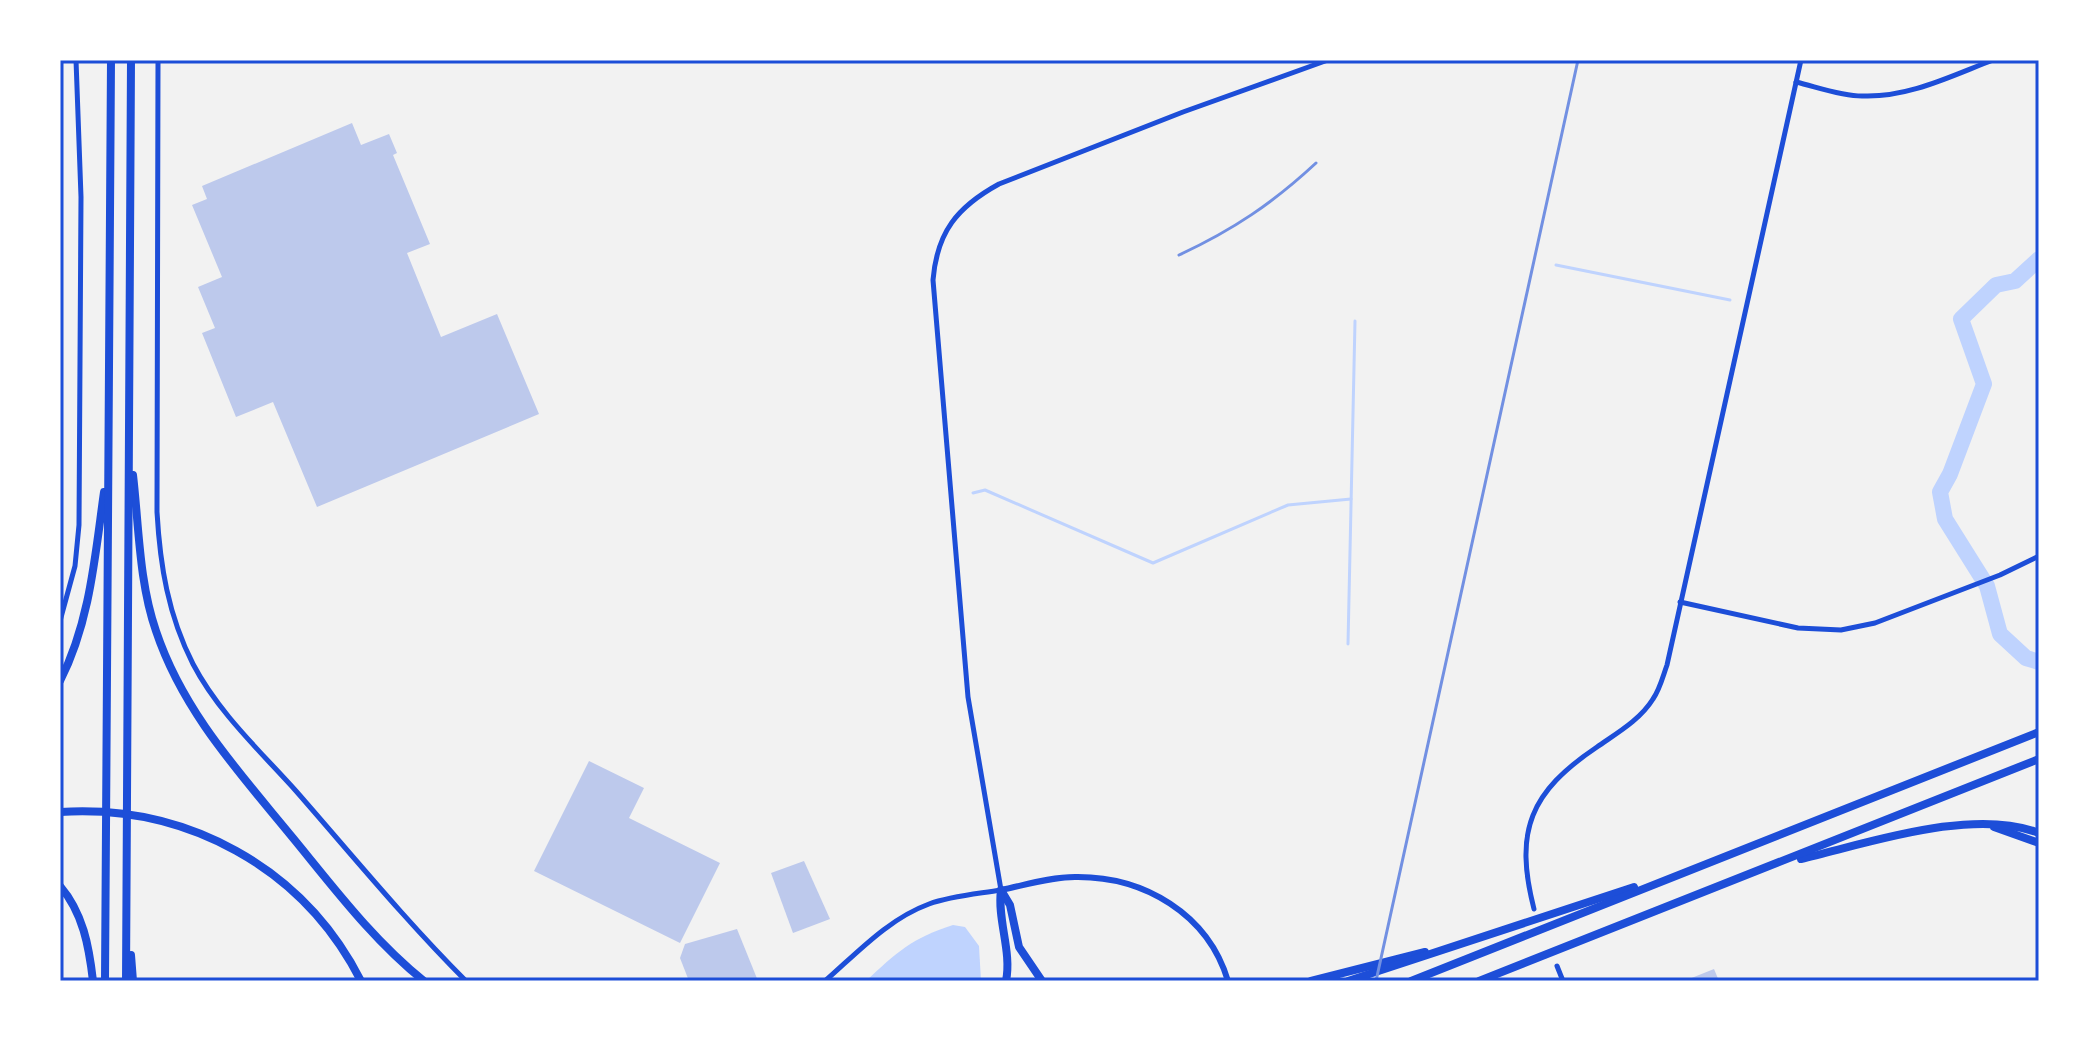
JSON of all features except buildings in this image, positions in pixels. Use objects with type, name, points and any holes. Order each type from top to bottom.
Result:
[{"type":"highway","points":[[105,981],[111,95],[108,60]]},
{"type":"highway","points":[[126,981],[131,60]]},
{"type":"highway","points":[[129,439],[148,602],[161,645],[185,696],[224,753],[341,897],[378,939],[424,981]]},
{"type":"highway","points":[[60,681],[86,609],[108,463]]},
{"type":"highway","points":[[1411,981],[2039,732]]},
{"type":"highway","points":[[1479,981],[2039,759]]},
{"type":"highway","points":[[60,812],[82,811],[153,818],[222,842],[277,877],[321,920],[361,981]]},
{"type":"highway","points":[[1978,824],[2016,833],[2039,843]]},
{"type":"highway","points":[[1777,865],[1938,827],[2005,824],[2039,833]]},
{"type":"highway","points":[[1311,981],[1366,972],[1688,870]]},
{"type":"highway","points":[[60,886],[72,903],[86,934],[93,981]]},
{"type":"highway","points":[[1001,890],[999,907],[1006,954],[1006,981]]},
{"type":"highway","points":[[1001,890],[1010,905],[1019,947],[1042,981]]},
{"type":"highway","points":[[128,914],[133,981]]},
{"type":"highway","points":[[1348,981],[1366,972]]},
{"type":"street","points":[[60,621],[75,566],[79,525],[81,179],[76,60]]},
{"type":"street","points":[[158,60],[157,512],[160,557],[172,614],[195,667],[229,716],[409,921],[466,981]]},
{"type":"street","points":[[1001,890],[968,697],[933,280],[936,254],[958,212],[976,196],[999,184],[1183,112],[1328,60]]},
{"type":"street","points":[[1534,909],[1524,860],[1526,839],[1537,808],[1549,788],[1568,768],[1630,724],[1653,699],[1667,665],[1801,60]]},
{"type":"street","points":[[1796,82],[1853,95],[1888,95],[1916,89],[1993,60]]},
{"type":"street","points":[[1680,602],[1798,628],[1841,630],[1875,623],[2000,575],[2039,556]]},
{"type":"street","points":[[825,981],[880,933],[904,916],[929,904],[1072,877],[1096,877],[1163,898],[1197,924],[1212,943],[1228,981]]},
{"type":"street","points":[[1557,966],[1563,981]]},
{"type":"water","points":[[953,925],[965,927],[979,946],[981,981],[866,981],[906,947]]},
{"type":"waterway","points":[[2039,259],[2015,281],[1996,285],[1961,319],[1984,384],[1950,474],[1940,492],[1945,519],[1987,586],[2000,634],[2026,658],[2039,662]]},
{"type":"waterway","points":[[1556,265],[1730,300]]},
{"type":"waterway","points":[[1348,644],[1355,321]]},
{"type":"waterway","points":[[973,493],[985,490],[1153,563],[1288,505],[1351,499]]},
{"type":"railway","points":[[1376,981],[1578,60]]},
{"type":"railway","points":[[1179,255],[1252,215],[1316,163]]}]
